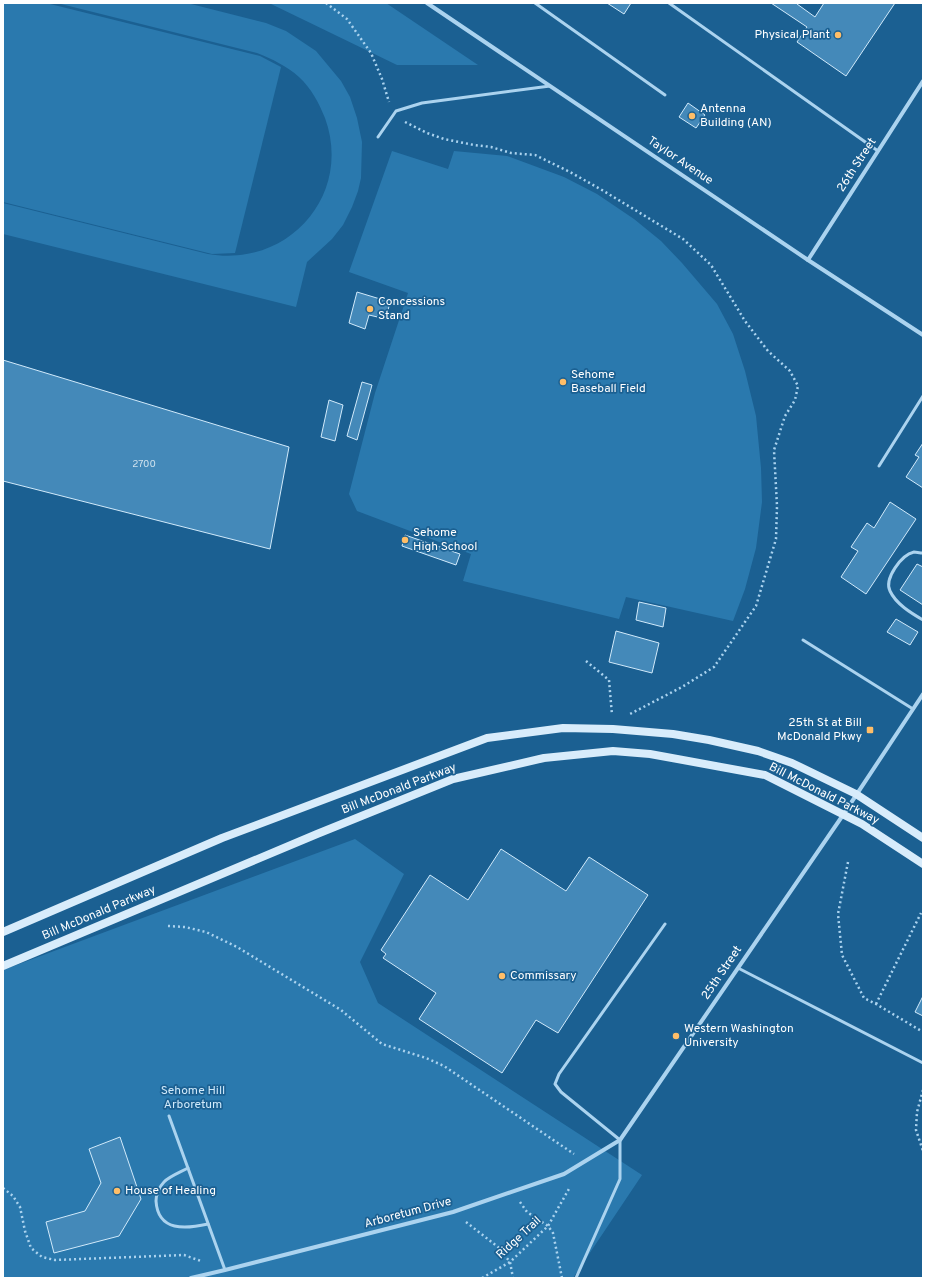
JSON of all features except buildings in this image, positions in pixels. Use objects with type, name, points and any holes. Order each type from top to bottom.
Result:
[{"type":"main road","name":"Bill McDonald Parkway","points":[[3,932],[222,838],[487,738],[563,728],[613,729],[673,734],[758,751],[792,763],[856,794],[923,838]]},
{"type":"main road","name":"Bill McDonald Parkway","points":[[3,966],[310,836],[453,779],[544,758],[613,750],[650,754],[765,775],[862,824],[923,864]]},
{"type":"street","name":"Taylor Avenue","points":[[427,3],[808,260],[923,335]]},
{"type":"street","name":"26th Street","points":[[808,260],[923,81]]},
{"type":"street","name":"25th Street","points":[[620,1140],[923,694]]},
{"type":"street","name":"Arboretum Drive","points":[[190,1278],[453,1212],[564,1174],[620,1140]]},
{"type":"lane","points":[[535,3],[665,95]]},
{"type":"lane","points":[[668,3],[878,151]]},
{"type":"lane","points":[[378,137],[396,111],[422,103],[550,86]]},
{"type":"lane","points":[[879,466],[923,396]]},
{"type":"lane","points":[[923,553],[914,552],[902,558],[890,576],[889,590],[896,600],[923,620]]},
{"type":"lane","points":[[803,640],[913,709]]},
{"type":"lane","points":[[576,1278],[620,1179],[620,1140],[561,1092],[555,1084],[559,1074],[665,924]]},
{"type":"lane","points":[[738,968],[923,1063]]},
{"type":"lane","points":[[169,1116],[225,1270]]},
{"type":"lane","points":[[188,1168],[164,1182],[156,1195],[156,1210],[164,1222],[176,1227],[192,1228],[208,1224]]},
{"type":"path","points":[[326,3],[347,19],[371,53],[382,79],[388,100],[405,123],[444,139],[491,147],[511,153],[535,155],[602,190],[683,239],[711,265],[745,321],[768,351],[790,371],[798,386],[795,400],[785,416],[774,450],[777,506],[776,539],[756,606],[714,666],[682,687],[631,713],[613,729]]},
{"type":"path","points":[[586,661],[609,680],[613,729]]},
{"type":"path","points":[[848,862],[838,914],[842,955],[864,998],[923,1032]]},
{"type":"path","points":[[876,1004],[921,913]]},
{"type":"path","points":[[168,926],[185,927],[206,932],[237,947],[341,1010],[382,1044],[426,1058],[444,1066],[585,1161]]},
{"type":"path","points":[[923,1090],[917,1112],[916,1130],[923,1151]]},
{"type":"path","name":"Ridge Trail","points":[[482,1278],[510,1262],[548,1226],[585,1161]]},
{"type":"path","points":[[3,1188],[13,1196],[20,1207],[25,1231],[31,1248],[42,1257],[55,1260],[184,1255],[225,1270]]},
{"type":"path","points":[[512,1192],[527,1212],[548,1226],[553,1233],[562,1278]]},
{"type":"path","points":[[453,1212],[498,1246],[510,1262],[513,1278]]},
{"type":"green space","points":[[3,3],[46,3],[260,56],[281,67],[235,253],[212,254],[3,202]]},
{"type":"green space","points":[[57,3],[187,3],[266,23],[286,31],[316,51],[341,81],[350,97],[357,118],[362,142],[361,178],[352,207],[343,225],[332,239],[307,262],[296,307],[3,234],[3,203],[208,254],[237,255],[264,249],[288,237],[307,220],[321,199],[330,174],[331,147],[323,112],[307,86],[299,77],[284,66],[257,53]]},
{"type":"green space","points":[[269,3],[386,3],[478,65],[397,65]]},
{"type":"green space","name":"Sehome Baseball Field","points":[[392,151],[448,169],[454,151],[507,156],[564,177],[597,194],[634,219],[661,241],[717,304],[733,334],[745,371],[756,416],[761,468],[762,502],[756,548],[745,589],[733,621],[626,597],[619,619],[463,581],[471,554],[357,511],[349,494],[375,393],[408,293],[349,272]]},
{"type":"green space","name":"Sehome Hill Arboretum","points":[[355,839],[404,874],[360,962],[378,1003],[642,1175],[573,1278],[3,1278],[3,970]]},
{"type":"place","name":"Physical Plant","points":[[838,35]]},
{"type":"place","name":"Antenna Building (AN)","points":[[692,116]]},
{"type":"place","name":"Concessions Stand","points":[[370,309]]},
{"type":"place","name":"Sehome Baseball Field","points":[[563,382]]},
{"type":"place","name":"Sehome High School","points":[[405,540]]},
{"type":"place","name":"25th St at Bill McDonald Pkwy","points":[[870,730]]},
{"type":"place","name":"Commissary","points":[[502,976]]},
{"type":"place","name":"Western Washington University","points":[[676,1036]]},
{"type":"place","name":"House of Healing","points":[[117,1191]]}]
